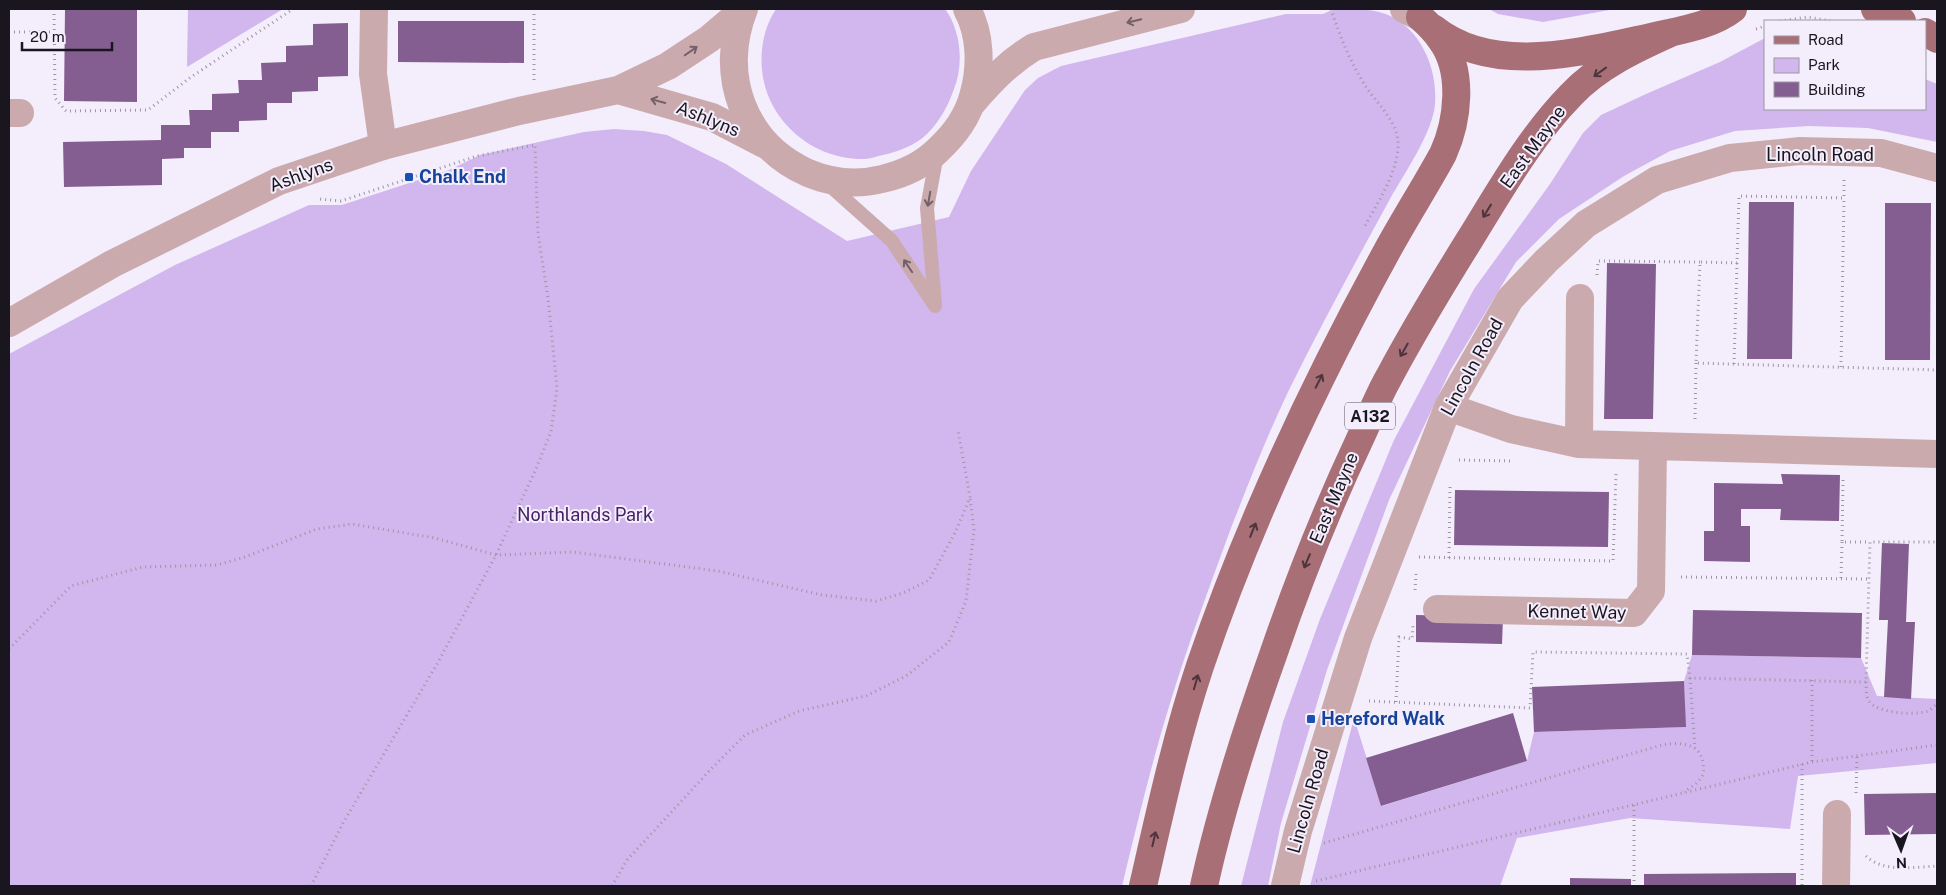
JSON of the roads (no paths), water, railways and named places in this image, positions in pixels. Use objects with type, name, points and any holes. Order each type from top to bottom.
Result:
[{"type":"main road","points":[[1875,9],[1900,20]]},
{"type":"main road","name":"A132","points":[[1413,12],[1440,33],[1458,43],[1497,54],[1532,57],[1580,52],[1673,32],[1704,23],[1733,10]]},
{"type":"main road","name":"A132","points":[[1143,886],[1166,786],[1200,666],[1271,483],[1322,375],[1450,138],[1456,100],[1452,62],[1442,41],[1413,12]]},
{"type":"main road","name":"East Mayne","points":[[1204,886],[1216,830],[1260,693],[1301,576],[1387,379],[1455,262],[1511,173],[1544,126],[1572,93],[1596,75],[1622,57],[1673,32]]},
{"type":"street","points":[[374,9],[373,74],[383,146]]},
{"type":"street","points":[[744,9],[734,42],[733,56],[735,81],[747,118],[767,145],[795,167],[821,178],[849,183],[872,182],[901,175],[926,161],[952,137],[963,121],[972,103],[977,81],[979,57],[978,42],[968,9]]},
{"type":"street","name":"Ashlyns","points":[[9,323],[112,264],[279,181],[383,146],[519,111],[618,90],[668,66],[709,39],[744,9]]},
{"type":"street","points":[[972,103],[996,76],[1018,57],[1034,47],[1181,9]]},
{"type":"street","name":"Ashlyns","points":[[618,90],[712,117],[767,145]]},
{"type":"street","name":"Lincoln Road","points":[[1297,885],[1293,852],[1358,638],[1448,407],[1510,299],[1546,261],[1586,224],[1657,180],[1730,158],[1800,151],[1881,153],[1937,168]]},
{"type":"street","points":[[1579,444],[1589,289]]},
{"type":"street","points":[[1448,407],[1511,429],[1579,444],[1937,454]]},
{"type":"street","name":"Kennet Way","points":[[1425,615],[1634,613],[1651,591],[1653,447]]},
{"type":"street","points":[[1836,886],[1846,805]]},
{"type":"lane","points":[[821,178],[892,241],[935,306],[927,208],[937,151]]},
{"type":"place","name":"Chalk End","points":[[409,177]]},
{"type":"place","name":"Hereford Walk","points":[[1311,719]]},
{"type":"park label","name":"Northlands Park","points":[[585,515]]}]
